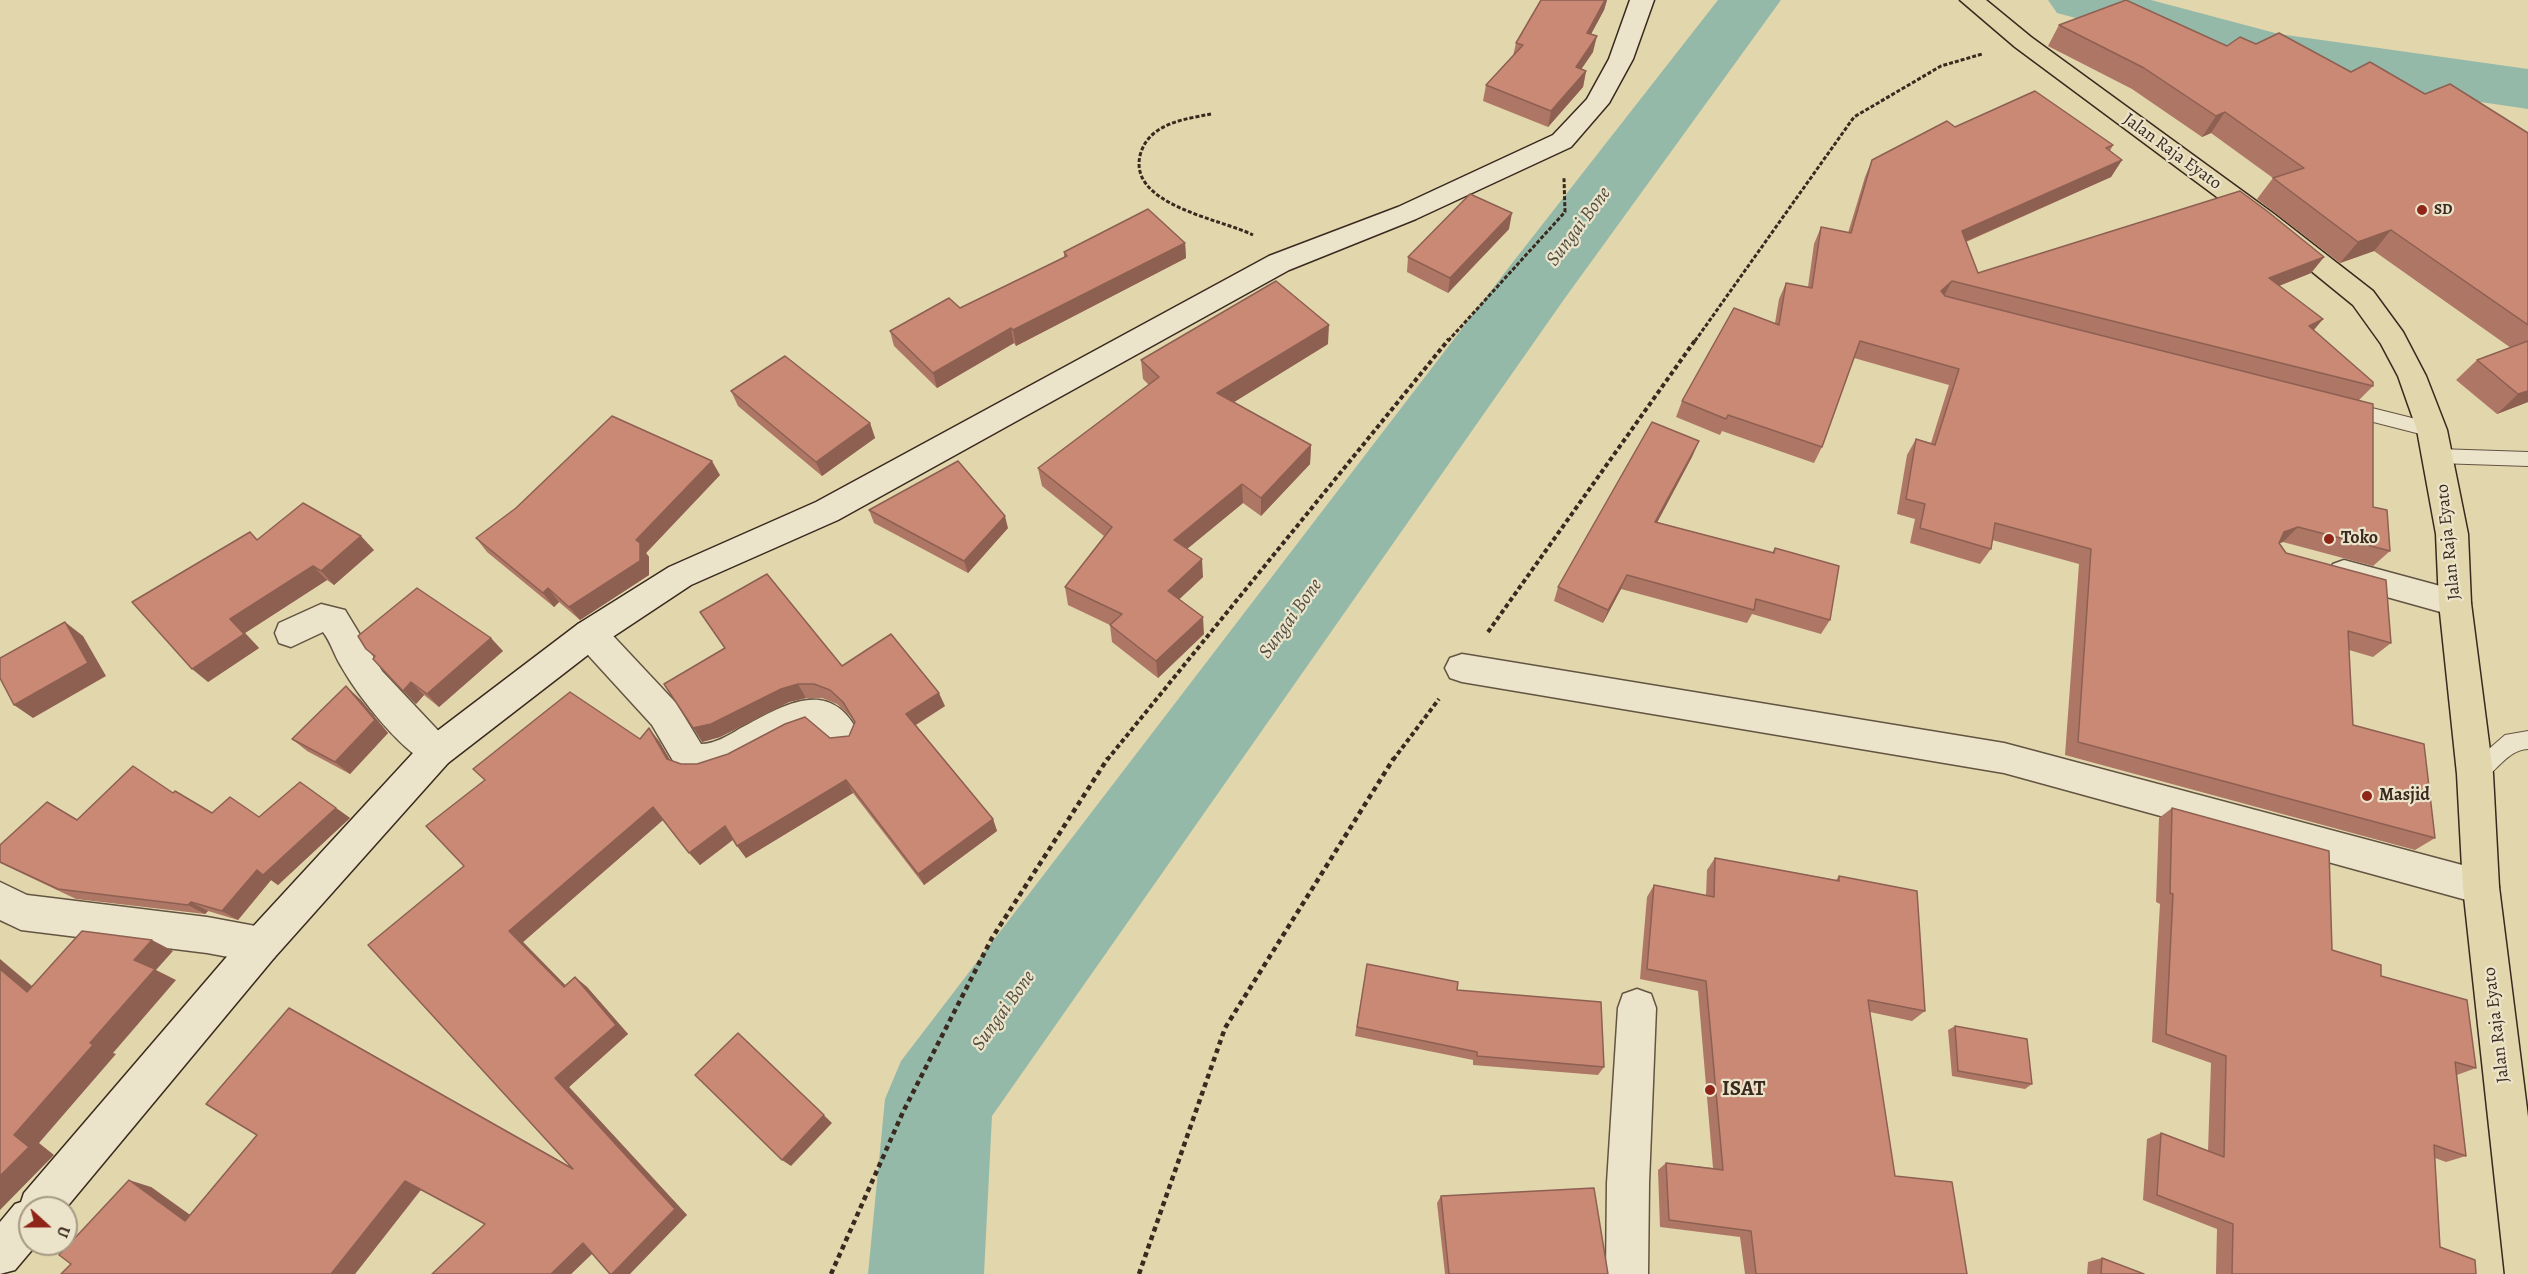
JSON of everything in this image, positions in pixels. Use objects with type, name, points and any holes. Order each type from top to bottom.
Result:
[{"type":"main road","name":"Jalan Raja Eyato","points":[[1979,6],[2023,42],[2265,220],[2363,298],[2397,348],[2412,376],[2435,443],[2452,534],[2455,603],[2475,774],[2481,887],[2526,1274]]},
{"type":"street","points":[[49,1196],[261,945],[436,752],[590,634],[680,576],[827,511],[1279,263],[1407,213],[1562,141],[1597,104],[1621,59],[1642,0]]},
{"type":"street","points":[[2317,566],[2455,603]]},
{"type":"street","points":[[291,633],[321,618],[333,620],[344,634],[353,656],[414,733],[436,752]]},
{"type":"street","points":[[590,634],[664,714],[691,760],[700,762],[716,758],[787,721],[816,712],[826,715],[843,736]]},
{"type":"street","points":[[1462,668],[2004,758],[2481,887]]},
{"type":"street","points":[[0,899],[21,912],[207,935],[261,945]]},
{"type":"street","points":[[1627,1274],[1628,1183],[1637,1008]]},
{"type":"street","points":[[0,1255],[18,1233]]},
{"type":"lane","points":[[2330,404],[2435,443],[2528,459]]},
{"type":"lane","points":[[2475,774],[2512,741],[2528,740]]},
{"type":"path","points":[[1139,1274],[1225,1028],[1380,777],[1462,668],[1854,117],[1941,66],[2023,42]]},
{"type":"path","points":[[1211,114],[1166,125],[1155,133],[1144,144],[1138,158],[1141,177],[1175,207],[1234,223],[1264,241],[1279,263]]},
{"type":"path","points":[[831,1274],[903,1112],[992,938],[1104,763],[1457,330],[1565,212],[1562,141]]},
{"type":"building","points":[[1541,0],[1605,0],[1587,33],[1597,36],[1576,67],[1586,71],[1551,111],[1486,85],[1523,45],[1516,43]]},
{"type":"building","points":[[2126,0],[2227,46],[2240,37],[2256,44],[2279,33],[2351,72],[2370,62],[2425,94],[2450,84],[2528,133],[2528,325],[2391,230],[2358,242],[2273,178],[2304,168],[2225,112],[2216,116],[2144,68],[2059,25]]},
{"type":"building","points":[[2035,91],[2113,145],[2106,148],[2122,160],[1962,231],[1978,273],[2240,191],[2324,257],[2269,278],[2323,319],[2309,326],[2373,382],[2373,386],[1952,281],[1941,291],[1945,296],[2373,404],[2373,507],[2387,510],[2390,551],[2298,527],[2284,532],[2279,543],[2286,553],[2386,580],[2391,643],[2348,631],[2353,725],[2424,744],[2435,838],[2078,742],[2091,549],[1995,523],[1991,549],[1920,528],[1925,504],[1906,499],[1916,439],[1935,445],[1959,369],[1860,341],[1822,447],[1728,415],[1726,419],[1682,401],[1734,308],[1779,325],[1786,283],[1812,288],[1821,227],[1851,233],[1872,160],[1947,121],[1955,127]]},
{"type":"building","points":[[1470,194],[1512,213],[1450,278],[1408,257]]},
{"type":"building","points":[[1148,209],[1185,243],[1013,330],[1011,328],[933,373],[890,331],[949,298],[960,308],[1067,256],[1064,252]]},
{"type":"building","points":[[1276,281],[1329,325],[1217,393],[1311,445],[1261,498],[1242,484],[1174,540],[1202,559],[1168,591],[1203,617],[1156,661],[1110,625],[1122,614],[1065,587],[1112,527],[1038,468],[1159,377],[1141,360]]},
{"type":"building","points":[[2528,341],[2528,391],[2518,394],[2477,360]]},
{"type":"building","points":[[785,356],[870,423],[816,462],[731,391]]},
{"type":"building","points":[[612,416],[712,461],[636,540],[640,543],[640,561],[569,607],[548,588],[543,593],[476,538],[516,508]]},
{"type":"building","points":[[1652,422],[1699,441],[1655,522],[1774,553],[1775,548],[1839,566],[1830,620],[1756,599],[1754,610],[1627,575],[1608,610],[1558,587]]},
{"type":"building","points":[[958,461],[1005,516],[964,561],[869,510]]},
{"type":"building","points":[[303,503],[361,536],[321,571],[313,566],[230,619],[244,634],[192,669],[132,602],[250,532],[257,540]]},
{"type":"building","points":[[767,574],[842,666],[891,634],[939,693],[906,714],[993,819],[918,874],[846,780],[737,846],[725,826],[689,853],[653,807],[509,931],[564,987],[575,977],[616,1025],[555,1078],[675,1209],[612,1274],[583,1243],[551,1274],[432,1274],[485,1224],[405,1181],[331,1274],[61,1274],[71,1264],[60,1256],[78,1256],[78,1235],[129,1180],[185,1221],[257,1135],[206,1104],[289,1008],[573,1169],[368,945],[464,866],[426,826],[485,780],[473,769],[570,692],[640,739],[649,728],[667,759],[681,764],[697,764],[728,754],[785,724],[805,717],[830,738],[849,736],[855,722],[843,702],[830,690],[814,684],[798,684],[781,689],[711,724],[693,728],[664,684],[725,648],[700,612]]},
{"type":"building","points":[[417,588],[491,638],[427,694],[411,682],[403,691],[373,659],[375,656],[366,649],[358,636]]},
{"type":"building","points":[[65,622],[88,663],[14,705],[0,678],[0,658]]},
{"type":"building","points":[[346,686],[375,720],[335,762],[292,739]]},
{"type":"building","points":[[133,766],[173,793],[175,791],[212,813],[230,797],[259,817],[300,782],[336,808],[263,875],[257,870],[222,911],[191,902],[188,905],[58,889],[0,862],[0,845],[47,802],[77,820]]},
{"type":"building","points":[[2172,808],[2329,851],[2332,950],[2381,965],[2381,976],[2467,1000],[2476,1068],[2455,1062],[2466,1156],[2434,1145],[2440,1247],[2475,1260],[2476,1274],[2232,1274],[2233,1224],[2157,1195],[2161,1133],[2224,1157],[2226,1056],[2166,1034],[2173,894],[2170,893]]},
{"type":"building","points":[[1715,858],[1839,881],[1839,876],[1917,891],[1925,1011],[1868,1000],[1895,1176],[1952,1182],[1967,1274],[1756,1274],[1751,1231],[1669,1220],[1666,1163],[1723,1170],[1706,981],[1647,969],[1654,885],[1714,897]]},
{"type":"building","points":[[82,931],[152,940],[134,960],[155,969],[90,1043],[93,1045],[14,1135],[29,1147],[0,1176],[0,969],[27,992]]},
{"type":"building","points":[[1367,964],[1458,982],[1457,990],[1601,1002],[1604,1067],[1477,1056],[1477,1052],[1357,1027]]},
{"type":"building","points":[[1955,1026],[2027,1039],[2032,1084],[1958,1071]]},
{"type":"building","points":[[738,1033],[824,1115],[782,1160],[695,1075]]},
{"type":"building","points":[[1594,1188],[1608,1274],[1449,1274],[1441,1196]]},
{"type":"building","points":[[2102,1258],[2144,1274],[2101,1274]]},
{"type":"waterway","name":"Sungai Bone","points":[[926,1274],[939,1099],[1539,280],[1750,0]]},
{"type":"waterway","points":[[2079,0],[2277,53],[2528,89]]},
{"type":"place","name":"SD","points":[[2422,210]]},
{"type":"place","name":"Toko","points":[[2329,539]]},
{"type":"place","name":"Masjid","points":[[2367,796]]},
{"type":"place","name":"ISAT","points":[[1710,1090]]}]
